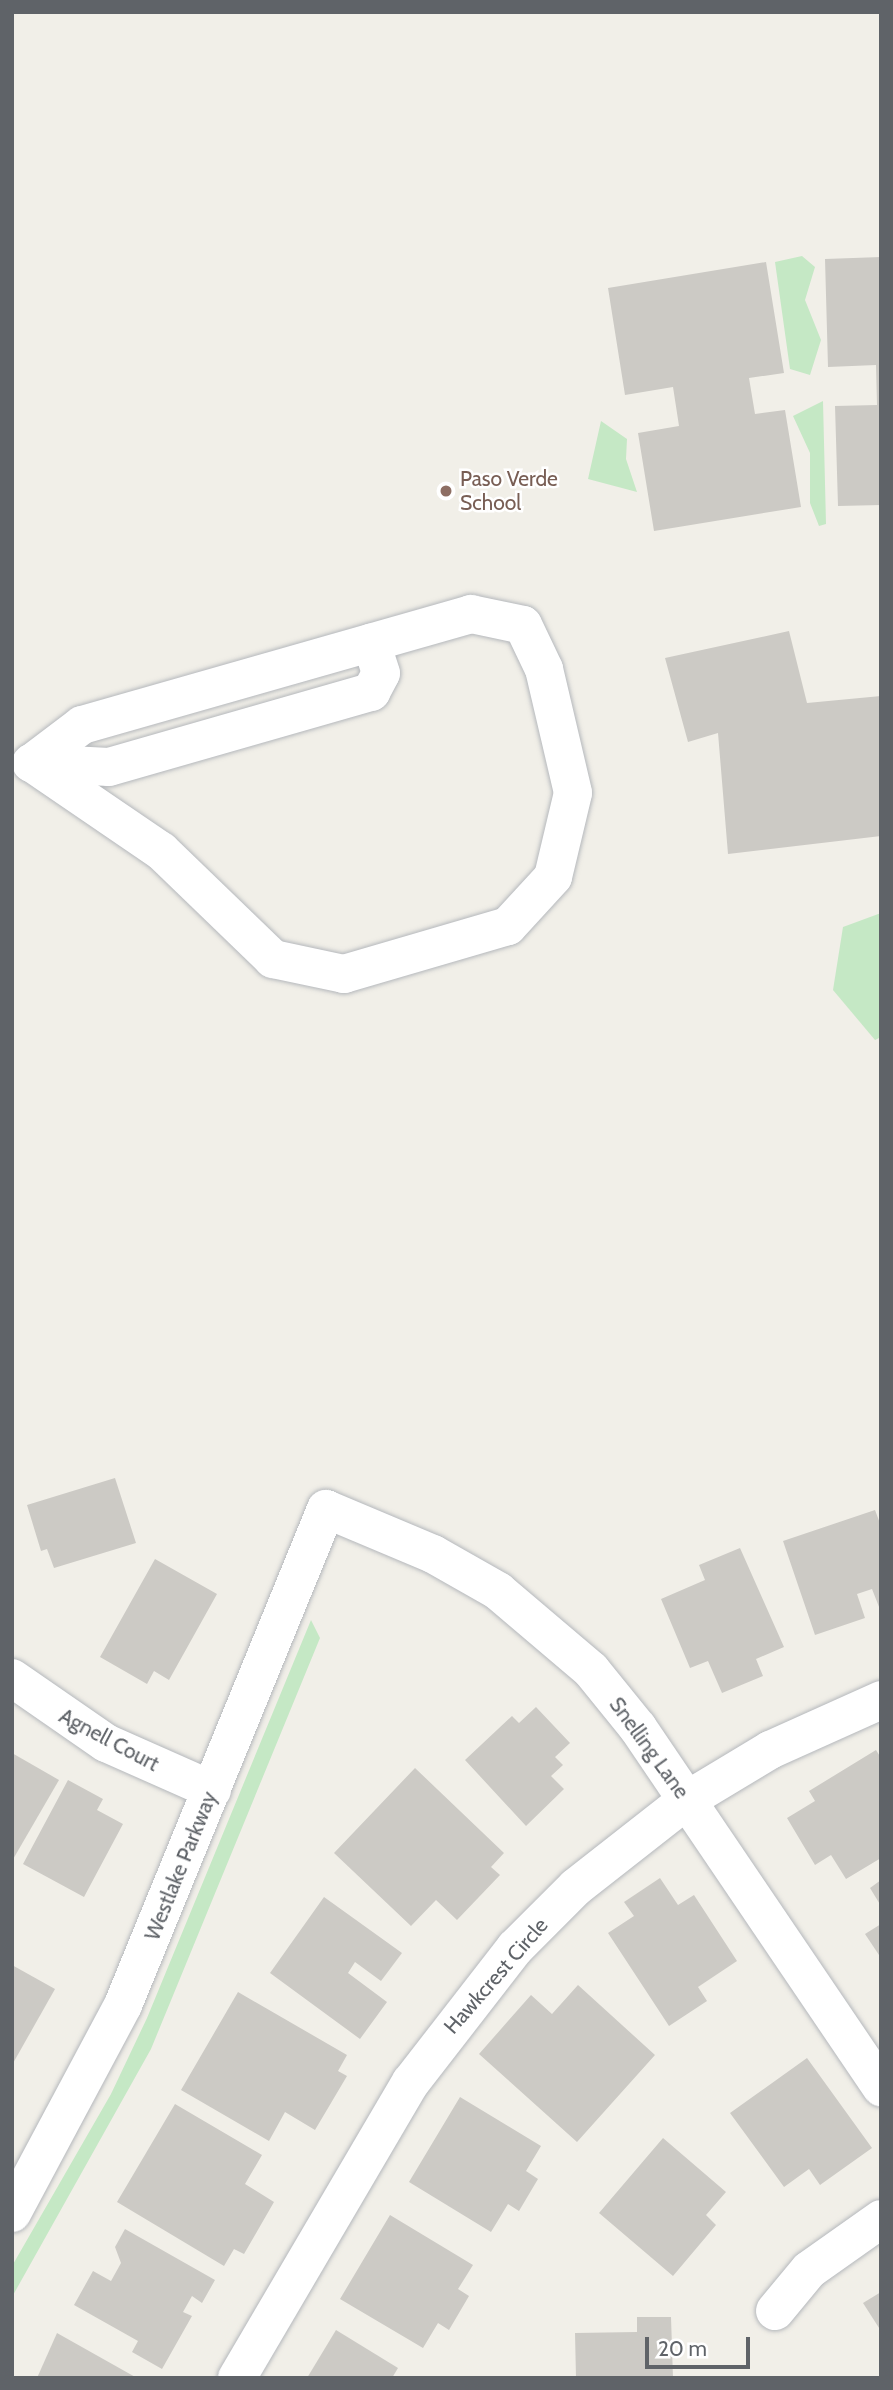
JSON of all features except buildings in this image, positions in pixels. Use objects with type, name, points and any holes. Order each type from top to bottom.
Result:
[{"type":"street","points":[[471,614],[523,625],[544,668],[573,793],[553,877],[508,926],[344,974],[273,959],[161,851],[22,766],[82,725],[471,614]]},
{"type":"street","name":"Westlake Parkway","points":[[12,2213],[24,2165],[123,2005],[326,1509]]},
{"type":"street","name":"Snelling Lane","points":[[326,1509],[433,1554],[543,1625],[591,1670],[687,1800],[881,2087]]},
{"type":"street","name":"Agnell Court","points":[[12,1678],[106,1743],[212,1790]]},
{"type":"street","name":"Hawkcrest Circle","points":[[237,2378],[411,2082],[460,2012],[576,1887],[687,1800],[770,1750],[881,1700]]},
{"type":"street","points":[[775,2311],[808,2270],[881,2219]]},
{"type":"green space","points":[[802,256],[815,267],[805,300],[821,340],[810,375],[790,369],[775,262]]},
{"type":"green space","points":[[823,401],[826,524],[819,526],[810,503],[810,453],[793,416]]},
{"type":"green space","points":[[601,421],[627,439],[626,459],[637,492],[588,479]]},
{"type":"green space","points":[[881,913],[881,1037],[875,1040],[833,990],[843,927]]},
{"type":"green space","points":[[311,1620],[320,1638],[151,2049],[12,2297],[12,2266],[111,2094],[147,2018]]},
{"type":"place","name":"Paso Verde School","points":[[446,491]]}]
